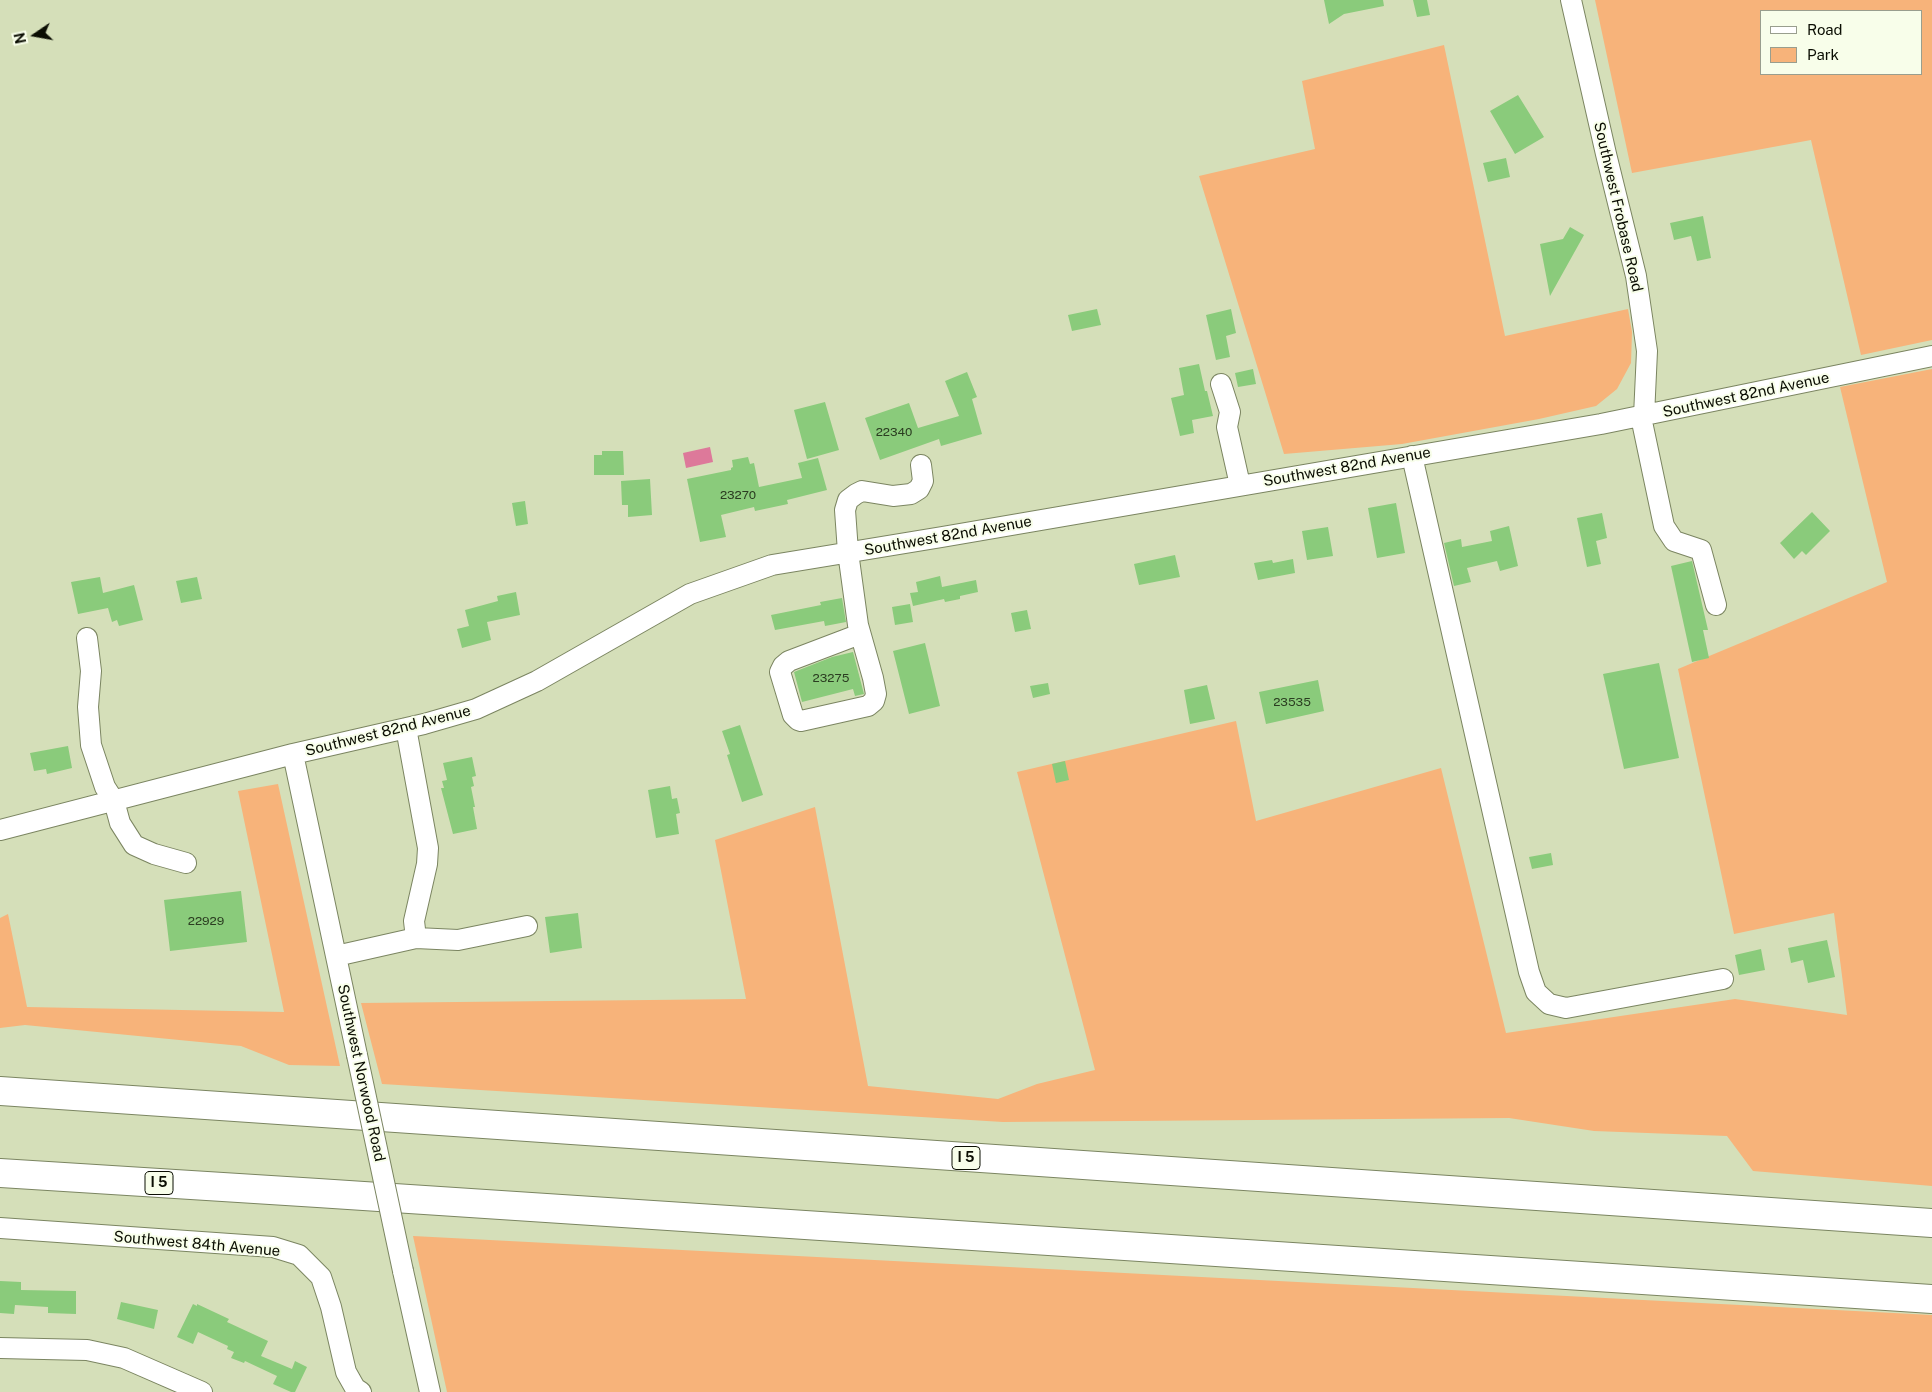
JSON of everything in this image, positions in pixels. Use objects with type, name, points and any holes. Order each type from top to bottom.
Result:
[{"type":"highway","name":"I 5","points":[[0,1092],[1932,1223]]},
{"type":"highway","name":"I 5","points":[[0,1174],[358,1195],[1932,1298]]},
{"type":"street","name":"Southwest Frobase Road","points":[[1571,0],[1608,164],[1636,276],[1647,351],[1642,416],[1664,526],[1674,541],[1701,550],[1716,605]]},
{"type":"street","name":"Southwest 82nd Avenue","points":[[0,830],[476,709],[537,681],[690,594],[772,565],[1642,416],[1932,356]]},
{"type":"street","points":[[1221,384],[1230,412],[1227,427],[1240,485]]},
{"type":"street","points":[[1412,456],[1525,954],[1536,992],[1549,1004],[1566,1008],[1723,980]]},
{"type":"street","points":[[860,634],[789,660],[783,666],[780,672],[793,715],[798,720],[868,706],[874,701],[876,694],[860,634],[848,552],[845,510],[848,500],[862,491],[892,496],[911,494],[919,489],[924,481],[921,464]]},
{"type":"street","points":[[88,638],[91,670],[88,707],[91,745],[105,787],[114,801],[120,823],[134,845],[154,854],[186,863]]},
{"type":"street","points":[[406,728],[428,848],[425,872],[414,921],[416,938]]},
{"type":"street","name":"Southwest Norwood Road","points":[[293,754],[430,1392]]},
{"type":"street","points":[[336,956],[416,938],[458,940],[527,926]]},
{"type":"street","name":"Southwest 84th Avenue","points":[[0,1228],[273,1247],[299,1256],[321,1277],[331,1308],[346,1372],[355,1388],[361,1392]]},
{"type":"street","points":[[0,1348],[87,1350],[124,1358],[202,1392]]},
{"type":"green space","points":[[1595,0],[1932,0],[1932,340],[1861,355],[1811,140],[1632,173]]},
{"type":"green space","points":[[1444,45],[1505,336],[1628,309],[1632,332],[1631,363],[1617,389],[1596,406],[1539,419],[1402,444],[1284,454],[1199,176],[1315,149],[1302,81]]},
{"type":"green space","points":[[1932,369],[1932,1186],[1753,1171],[1727,1136],[1594,1131],[1509,1118],[1003,1122],[382,1084],[361,1003],[746,999],[715,840],[815,807],[868,1086],[998,1099],[1037,1084],[1095,1070],[1017,772],[1236,721],[1256,821],[1441,768],[1506,1033],[1735,999],[1847,1015],[1834,913],[1734,934],[1678,669],[1887,582],[1840,387]]},
{"type":"green space","points":[[278,784],[340,1066],[289,1065],[241,1046],[25,1025],[0,1028],[0,918],[8,914],[27,1007],[284,1012],[238,791]]},
{"type":"green space","points":[[413,1236],[1932,1315],[1932,1392],[447,1392]]},
{"type":"shaded area","points":[[710,447],[713,462],[686,468],[683,453]]},
{"type":"building","points":[[1324,0],[1383,0],[1384,6],[1344,14],[1329,24]]},
{"type":"building","points":[[1413,0],[1427,0],[1430,15],[1417,17]]},
{"type":"building","points":[[1518,95],[1544,137],[1515,154],[1490,111]]},
{"type":"building","points":[[1506,158],[1510,177],[1488,182],[1483,163]]},
{"type":"building","points":[[1703,216],[1711,258],[1697,261],[1691,236],[1674,240],[1670,223]]},
{"type":"building","points":[[1570,227],[1584,235],[1550,296],[1540,244],[1563,239]]},
{"type":"building","points":[[1097,309],[1101,325],[1072,331],[1068,315]]},
{"type":"building","points":[[1231,309],[1236,333],[1226,336],[1230,357],[1216,360],[1206,315]]},
{"type":"building","points":[[1199,364],[1213,416],[1192,420],[1194,433],[1180,436],[1171,398],[1184,395],[1179,368]]},
{"type":"building","points":[[1253,369],[1256,384],[1238,387],[1235,373]]},
{"type":"building","points":[[967,372],[977,397],[972,399],[982,434],[941,446],[939,439],[880,460],[865,418],[909,403],[918,428],[959,416],[945,381]]},
{"type":"building","points":[[825,402],[839,450],[807,459],[794,410]]},
{"type":"building","points":[[602,451],[623,451],[624,475],[594,475],[594,455],[602,455]]},
{"type":"building","points":[[748,457],[750,464],[754,463],[759,487],[802,478],[798,463],[818,458],[827,490],[787,500],[788,504],[755,511],[754,507],[721,515],[726,537],[700,542],[687,479],[731,470],[733,467],[732,460]]},
{"type":"building","points":[[650,479],[652,515],[628,517],[628,505],[622,505],[621,481]]},
{"type":"building","points":[[525,501],[528,524],[516,526],[512,503]]},
{"type":"building","points":[[1396,503],[1405,553],[1377,558],[1368,508]]},
{"type":"building","points":[[1812,512],[1830,531],[1806,555],[1802,551],[1794,559],[1780,543]]},
{"type":"building","points":[[1602,513],[1607,538],[1596,541],[1601,564],[1587,567],[1577,518]]},
{"type":"building","points":[[1509,526],[1518,566],[1500,571],[1497,561],[1467,568],[1471,582],[1454,586],[1444,543],[1461,539],[1462,547],[1492,541],[1490,531]]},
{"type":"building","points":[[1328,527],[1333,556],[1307,560],[1302,531]]},
{"type":"building","points":[[1175,555],[1180,577],[1139,585],[1134,564]]},
{"type":"building","points":[[1293,559],[1295,573],[1258,580],[1254,563],[1272,560],[1273,563]]},
{"type":"building","points":[[1692,561],[1708,630],[1703,630],[1709,658],[1692,662],[1671,566]]},
{"type":"building","points":[[940,576],[942,587],[976,580],[978,592],[960,596],[960,599],[945,602],[944,599],[913,606],[910,593],[918,592],[916,582]]},
{"type":"building","points":[[100,577],[103,593],[134,585],[143,620],[119,626],[117,620],[112,622],[108,608],[78,614],[71,582]]},
{"type":"building","points":[[197,577],[202,599],[181,603],[176,581]]},
{"type":"building","points":[[516,592],[520,615],[487,622],[491,640],[462,648],[457,629],[469,626],[465,610],[498,601],[497,596]]},
{"type":"building","points":[[842,598],[846,622],[825,626],[824,621],[775,630],[771,615],[821,605],[820,602]]},
{"type":"building","points":[[910,604],[913,622],[895,625],[892,607]]},
{"type":"building","points":[[1027,610],[1031,629],[1015,632],[1011,613]]},
{"type":"building","points":[[925,643],[940,706],[909,714],[893,651]]},
{"type":"building","points":[[853,652],[864,694],[855,696],[853,689],[802,702],[794,672],[832,657]]},
{"type":"building","points":[[1659,663],[1679,758],[1624,769],[1603,674]]},
{"type":"building","points":[[1318,680],[1324,711],[1266,724],[1259,692]]},
{"type":"building","points":[[1048,683],[1050,694],[1033,698],[1030,686]]},
{"type":"building","points":[[1207,685],[1215,719],[1190,724],[1184,690]]},
{"type":"building","points":[[740,725],[763,795],[742,802],[727,755],[730,754],[722,731]]},
{"type":"building","points":[[68,746],[72,768],[47,774],[46,769],[34,771],[30,753]]},
{"type":"building","points":[[472,757],[476,776],[472,777],[474,786],[471,787],[477,829],[453,834],[441,788],[444,788],[442,781],[447,780],[443,763]]},
{"type":"building","points":[[1065,761],[1069,780],[1056,783],[1052,764]]},
{"type":"building","points":[[670,786],[672,799],[677,798],[680,813],[676,814],[679,834],[656,838],[648,790]]},
{"type":"building","points":[[1551,853],[1553,865],[1532,869],[1529,857]]},
{"type":"building","points":[[241,891],[247,942],[170,951],[164,900]]},
{"type":"building","points":[[578,913],[582,948],[550,953],[545,917]]},
{"type":"building","points":[[1827,940],[1835,977],[1808,983],[1803,960],[1791,963],[1788,948]]},
{"type":"building","points":[[1761,949],[1765,970],[1739,975],[1735,955]]},
{"type":"building","points":[[0,1281],[21,1282],[21,1290],[76,1291],[76,1314],[48,1313],[48,1307],[15,1305],[14,1314],[0,1313]]},
{"type":"building","points":[[121,1302],[158,1310],[154,1329],[117,1319]]},
{"type":"building","points":[[193,1304],[197,1306],[197,1304],[229,1319],[227,1322],[268,1341],[261,1356],[292,1369],[295,1361],[307,1367],[295,1392],[273,1384],[277,1376],[245,1361],[244,1363],[231,1358],[234,1352],[227,1349],[228,1346],[198,1332],[193,1344],[177,1337]]}]
